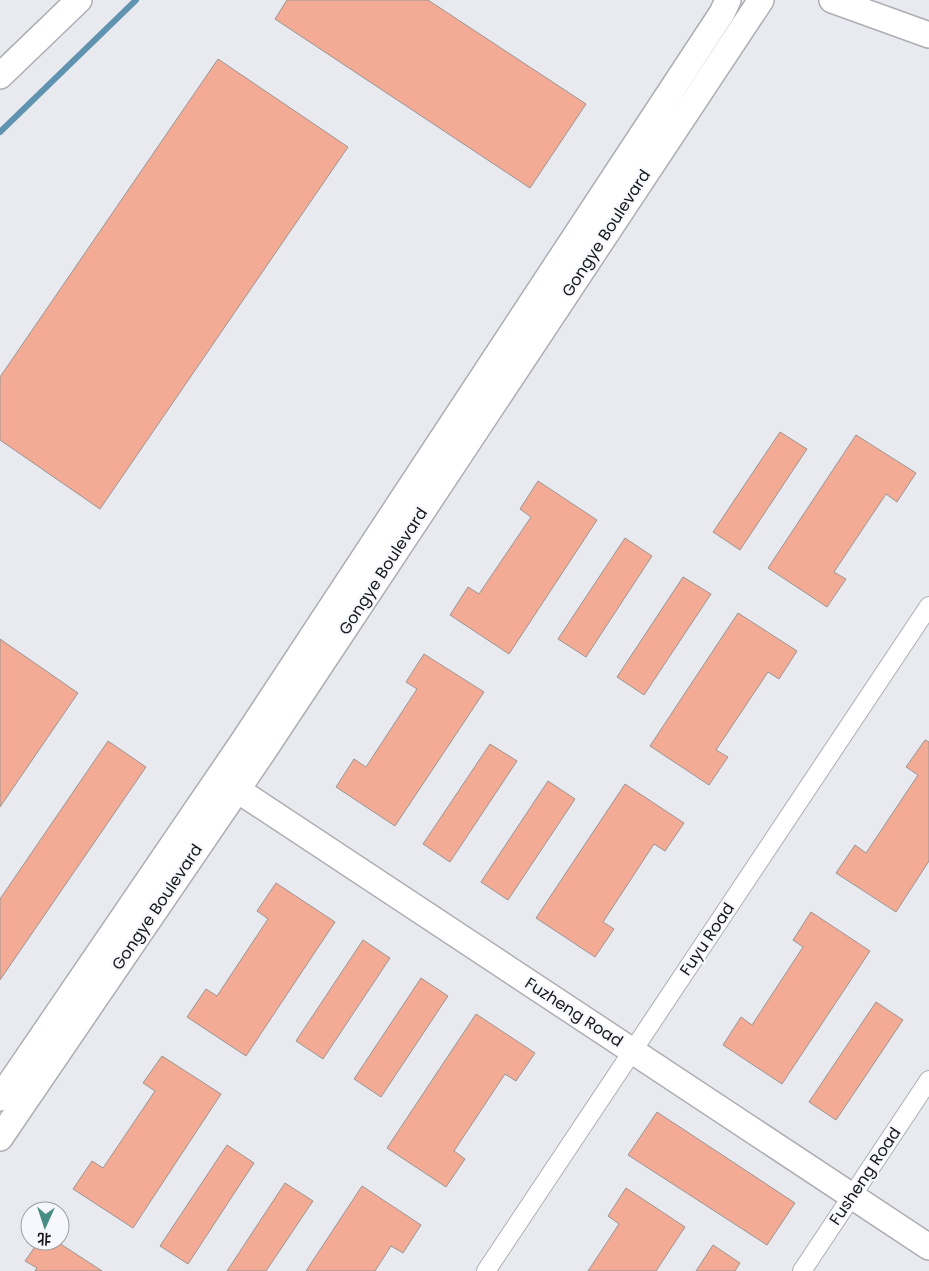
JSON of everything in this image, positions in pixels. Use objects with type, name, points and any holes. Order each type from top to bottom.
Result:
[{"type":"street","points":[[0,76],[79,0]]},
{"type":"street","name":"Gongye Boulevard","points":[[0,1138],[728,0]]},
{"type":"street","name":"Gongye Boulevard","points":[[0,1096],[228,784],[760,0]]},
{"type":"street","points":[[832,0],[929,35]]},
{"type":"street","name":"Fuyu Road","points":[[486,1271],[929,606]]},
{"type":"street","name":"Fuzheng Road","points":[[228,784],[929,1246]]},
{"type":"street","name":"Fusheng Road","points":[[802,1271],[929,1080]]},
{"type":"building","points":[[287,0],[428,0],[586,104],[530,188],[275,19]]},
{"type":"building","points":[[218,59],[348,147],[100,509],[0,440],[0,377]]},
{"type":"building","points":[[780,432],[807,449],[740,550],[713,532]]},
{"type":"building","points":[[856,435],[916,473],[897,502],[886,494],[834,572],[846,579],[827,607],[768,568]]},
{"type":"building","points":[[538,481],[597,520],[509,654],[450,615],[468,587],[479,594],[531,517],[520,509]]},
{"type":"building","points":[[625,538],[652,556],[586,657],[558,639]]},
{"type":"building","points":[[683,577],[711,594],[644,695],[617,677]]},
{"type":"building","points":[[738,613],[797,651],[779,679],[768,672],[716,750],[728,757],[709,785],[650,746]]},
{"type":"building","points":[[0,639],[78,693],[0,807]]},
{"type":"building","points":[[424,654],[484,692],[395,826],[336,787],[354,759],[366,767],[417,689],[406,682]]},
{"type":"building","points":[[925,740],[929,742],[929,861],[896,912],[836,873],[855,845],[866,853],[918,775],[906,767]]},
{"type":"building","points":[[108,741],[146,767],[0,980],[0,899]]},
{"type":"building","points":[[490,744],[517,761],[450,862],[423,844]]},
{"type":"building","points":[[548,781],[575,799],[508,900],[481,882]]},
{"type":"building","points":[[625,784],[684,823],[665,851],[654,844],[603,922],[614,929],[595,957],[536,918]]},
{"type":"building","points":[[276,883],[335,922],[246,1056],[187,1017],[206,989],[217,996],[268,919],[257,911]]},
{"type":"building","points":[[811,912],[870,951],[782,1084],[723,1045],[741,1017],[752,1025],[803,947],[793,940]]},
{"type":"building","points":[[363,940],[390,958],[323,1059],[296,1041]]},
{"type":"building","points":[[421,978],[448,996],[381,1097],[354,1079]]},
{"type":"building","points":[[876,1002],[903,1020],[836,1120],[809,1102]]},
{"type":"building","points":[[476,1014],[535,1053],[516,1081],[505,1074],[454,1151],[465,1159],[446,1187],[387,1148]]},
{"type":"building","points":[[162,1056],[221,1094],[133,1228],[73,1189],[92,1161],[103,1168],[155,1091],[143,1083]]},
{"type":"building","points":[[657,1112],[795,1203],[767,1245],[628,1155]]},
{"type":"building","points":[[227,1145],[254,1163],[188,1264],[160,1246]]},
{"type":"building","points":[[285,1183],[313,1201],[266,1271],[227,1271]]},
{"type":"building","points":[[362,1186],[421,1225],[403,1253],[391,1246],[375,1271],[306,1271]]},
{"type":"building","points":[[626,1188],[685,1227],[656,1271],[588,1271],[619,1224],[608,1216]]},
{"type":"building","points":[[713,1245],[740,1263],[735,1271],[696,1271]]},
{"type":"building","points":[[70,1250],[102,1271],[35,1271],[37,1268],[25,1261],[32,1251]]},
{"type":"waterway","points":[[0,132],[136,0]]}]
